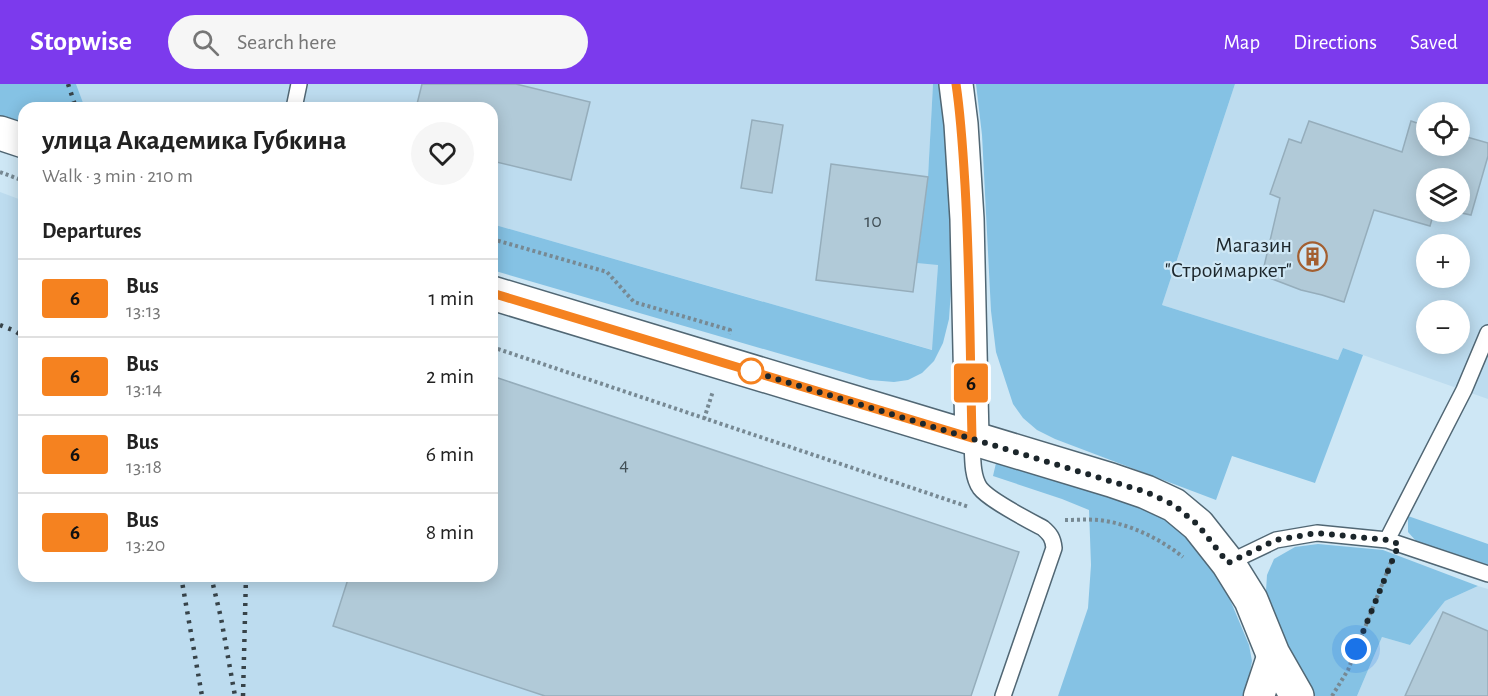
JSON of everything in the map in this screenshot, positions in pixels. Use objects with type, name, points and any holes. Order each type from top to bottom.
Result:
[{"type":"street","points":[[956,84],[967,219],[972,438]]},
{"type":"street","points":[[0,133],[18,139]]},
{"type":"street","points":[[498,295],[1111,480],[1174,505],[1198,525],[1228,563],[1251,600],[1273,654],[1297,696]]},
{"type":"street","points":[[1259,696],[1273,654]]},
{"type":"lane","points":[[295,102],[299,84]]},
{"type":"lane","points":[[1393,542],[1464,390],[1483,358],[1488,333]]},
{"type":"lane","points":[[972,438],[975,474],[980,488],[1050,534],[1054,542],[1054,548],[1003,696]]},
{"type":"lane","points":[[1228,563],[1276,540],[1317,533],[1393,542],[1488,574]]},
{"type":"path","points":[[0,172],[18,179]]},
{"type":"path","points":[[498,349],[975,509]]},
{"type":"path","points":[[1028,520],[1097,519],[1116,523],[1171,547],[1188,561]]},
{"type":"path","points":[[1332,696],[1348,670],[1393,542]]},
{"type":"shaded area","points":[[0,84],[76,84],[83,102],[18,102],[18,122],[0,116]]},
{"type":"shaded area","points":[[76,84],[933,84],[928,177],[917,262],[938,264],[933,350],[498,226],[498,102],[83,102]]},
{"type":"shaded area","points":[[933,84],[942,84],[948,150],[951,290],[949,319],[943,343],[934,361],[922,373],[908,380],[894,382],[870,380],[498,272],[498,226],[932,350],[938,265],[917,263],[928,177]]},
{"type":"shaded area","points":[[976,84],[1235,84],[1162,305],[1338,360],[1343,348],[1363,355],[1315,483],[1232,456],[1216,500],[1055,439],[1037,430],[1023,418],[1013,404],[996,352],[991,311],[982,135]]},
{"type":"shaded area","points":[[1235,84],[1488,84],[1488,399],[1343,348],[1338,360],[1162,305]]},
{"type":"shaded area","points":[[0,192],[18,199],[18,582],[498,582],[498,378],[1019,552],[971,696],[0,696]]},
{"type":"shaded area","points":[[996,463],[1142,506],[1181,530],[1212,566],[1226,590],[1249,645],[1252,661],[1246,696],[1058,696],[1088,608],[1091,565],[1089,510],[993,476]]},
{"type":"shaded area","points":[[1408,516],[1488,544],[1488,566],[1416,541],[1408,532]]},
{"type":"shaded area","points":[[1318,544],[1383,550],[1478,586],[1445,601],[1410,645],[1382,637],[1357,696],[1306,696],[1270,616],[1266,591],[1267,575],[1274,559],[1295,547]]},
{"type":"shaded area","points":[[1478,586],[1488,589],[1488,696],[1357,696],[1382,637],[1410,645],[1445,601]]},
{"type":"building","points":[[422,84],[516,84],[590,102],[571,180],[498,162],[498,102],[418,102]]},
{"type":"building","points":[[752,120],[783,125],[772,193],[741,188]]},
{"type":"building","points":[[1309,121],[1402,152],[1411,121],[1416,123],[1416,156],[1470,156],[1470,138],[1488,143],[1488,156],[1471,215],[1470,168],[1416,168],[1416,222],[1374,210],[1344,302],[1301,290],[1262,275],[1280,198],[1270,194],[1289,139],[1301,143]]},
{"type":"building","points":[[831,164],[928,177],[913,292],[816,280]]},
{"type":"building","points":[[1416,222],[1431,222],[1430,226]]},
{"type":"building","points":[[498,378],[1019,552],[971,696],[545,696],[333,626],[347,582],[498,582]]},
{"type":"building","points":[[1443,612],[1488,631],[1488,696],[1405,696]]},
{"type":"railway","points":[[68,84],[74,102]]},
{"type":"railway","points":[[0,325],[18,333]]},
{"type":"railway","points":[[182,582],[202,696]]},
{"type":"railway","points":[[212,582],[235,696]]},
{"type":"railway","points":[[243,696],[246,582]]},
{"type":"bus line","name":"6","points":[[498,295],[972,438],[967,219],[956,84]]},
{"type":"place","name":"Магазин \"Строймаркет\"","points":[[1313,257]]},
{"type":"route","points":[[751,371],[744,369],[1146,492],[1174,505],[1198,525],[1228,563],[1276,540],[1317,533],[1387,540],[1399,544],[1356,649]]}]
